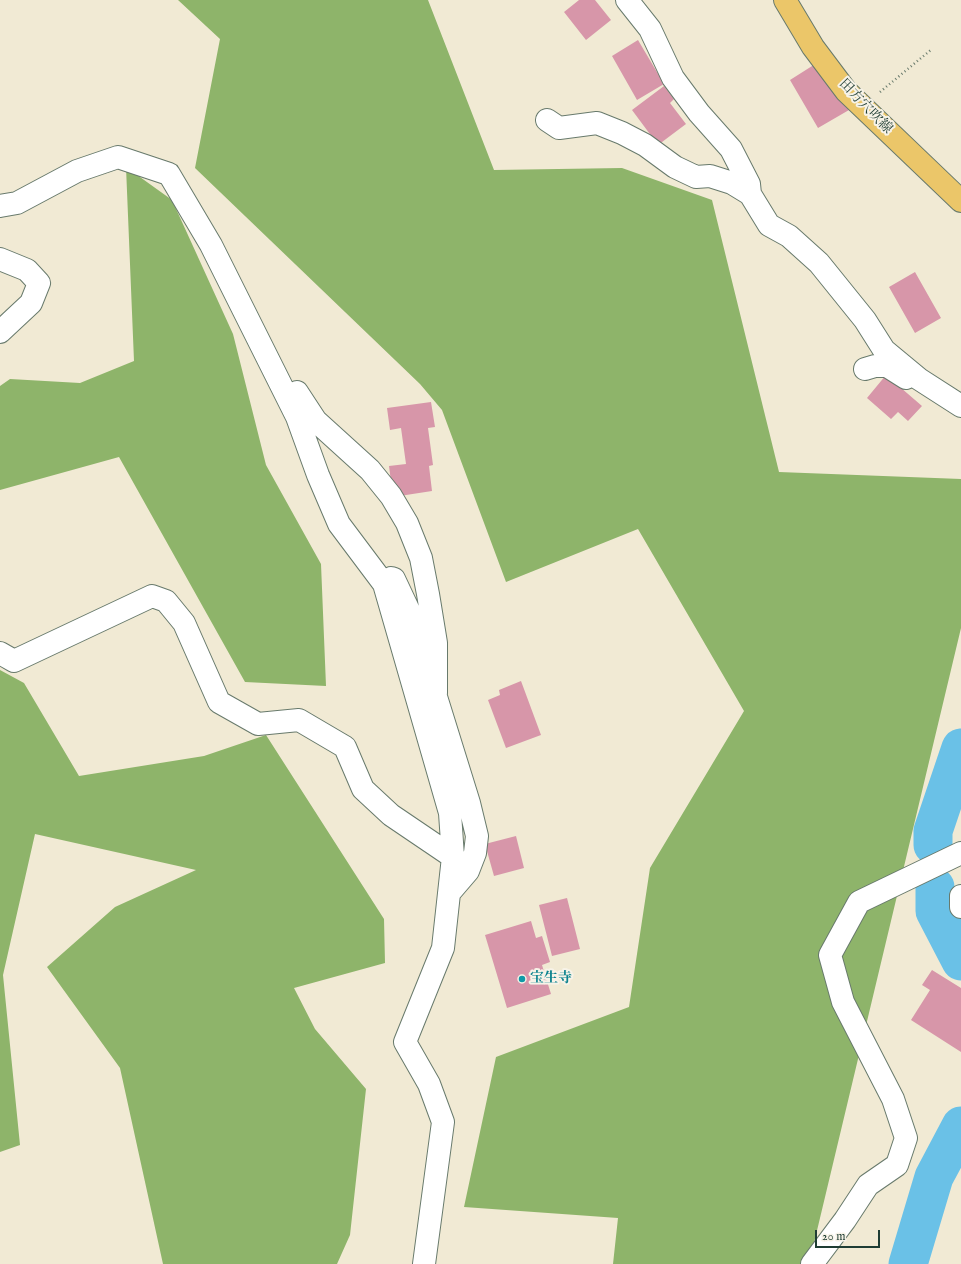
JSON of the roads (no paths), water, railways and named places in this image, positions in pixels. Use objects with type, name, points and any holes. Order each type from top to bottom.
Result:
[{"type":"main road","name":"田方穴吹線","points":[[785,0],[813,47],[846,91],[961,201]]},
{"type":"street","points":[[627,0],[650,29],[673,78],[699,113],[731,149],[749,184],[750,194]]},
{"type":"street","points":[[547,120],[559,128],[597,123],[622,133],[645,145],[675,167],[696,177],[710,176],[732,183],[750,194],[770,225],[789,236],[819,263],[865,320],[884,350],[925,383],[961,406]]},
{"type":"street","points":[[0,206],[17,203],[77,171],[118,157],[169,174],[211,245],[297,417],[318,475],[339,524],[384,584],[450,813],[454,857],[443,948],[405,1042],[429,1084],[443,1122],[424,1264]]},
{"type":"street","points":[[0,259],[27,270],[39,283],[31,303],[0,332]]},
{"type":"street","points":[[250,323],[276,350],[299,396],[316,422],[370,470],[391,496],[407,523],[421,558],[428,594],[436,644],[436,693]]},
{"type":"street","points":[[865,369],[875,366],[887,366],[905,378],[925,383]]},
{"type":"street","points":[[373,570],[394,579],[410,613],[436,693],[469,803],[477,836],[475,853],[468,871],[450,892]]},
{"type":"street","points":[[0,653],[14,661],[152,596],[166,601],[184,623],[220,702],[258,724],[299,720],[345,747],[363,789],[391,815],[454,857]]},
{"type":"street","points":[[812,1264],[845,1220],[868,1184],[897,1165],[906,1138],[894,1099],[843,1002],[830,955],[859,902],[961,853]]},
{"type":"street","points":[[961,896],[961,907]]},
{"type":"waterway","points":[[933,845],[933,831],[961,748]]},
{"type":"waterway","points":[[935,887],[935,911],[961,961]]},
{"type":"waterway","points":[[908,1264],[934,1177],[961,1126]]},
{"type":"place","name":"宝生寺","points":[[522,979]]}]
